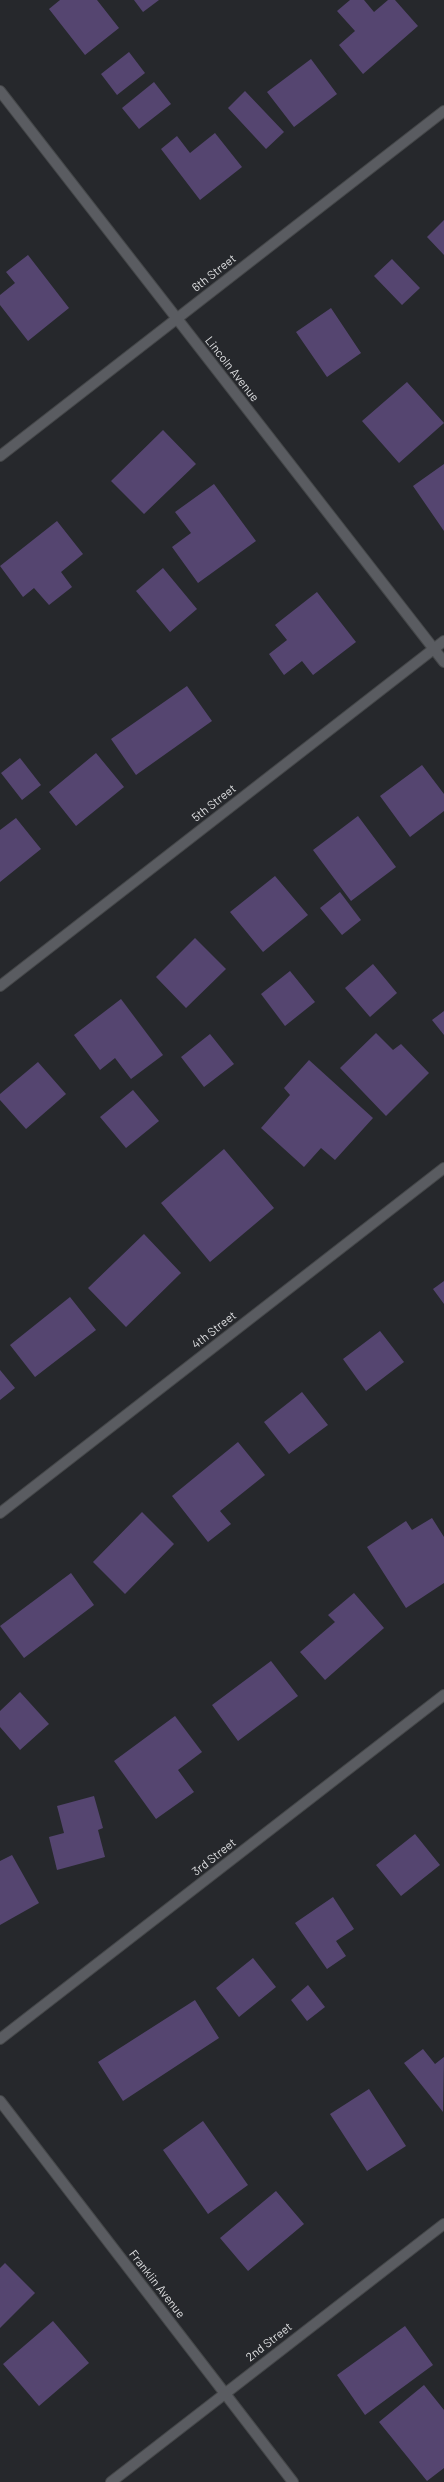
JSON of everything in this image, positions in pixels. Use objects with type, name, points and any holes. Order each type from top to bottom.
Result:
[{"type":"street","name":"Lincoln Avenue","points":[[0,91],[444,662]]},
{"type":"street","name":"6th Street","points":[[0,456],[444,111]]},
{"type":"street","name":"5th Street","points":[[0,986],[444,641]]},
{"type":"street","name":"4th Street","points":[[0,1514],[444,1168]]},
{"type":"street","name":"3rd Street","points":[[0,2039],[444,1695]]},
{"type":"street","name":"Franklin Avenue","points":[[0,2101],[293,2482]]},
{"type":"street","name":"2nd Street","points":[[111,2482],[444,2224]]},
{"type":"building","points":[[60,0],[97,0],[119,28],[85,55],[49,9]]},
{"type":"building","points":[[134,0],[159,0],[143,12]]},
{"type":"building","points":[[350,0],[364,0],[374,12],[388,0],[395,0],[418,26],[363,74],[339,45],[355,31],[337,11]]},
{"type":"building","points":[[129,52],[145,73],[117,95],[101,74]]},
{"type":"building","points":[[311,59],[337,94],[294,127],[267,92]]},
{"type":"building","points":[[154,82],[171,104],[139,129],[122,108]]},
{"type":"building","points":[[245,91],[284,132],[266,149],[228,108]]},
{"type":"building","points":[[215,133],[242,167],[200,200],[161,149],[177,136],[190,153]]},
{"type":"building","points":[[444,220],[444,255],[427,237]]},
{"type":"building","points":[[28,255],[69,308],[28,341],[0,305],[0,295],[15,283],[6,272]]},
{"type":"building","points":[[392,259],[420,288],[402,305],[374,276]]},
{"type":"building","points":[[331,308],[361,353],[327,377],[296,332]]},
{"type":"building","points":[[407,382],[444,423],[399,463],[362,421]]},
{"type":"building","points":[[163,430],[196,464],[144,514],[111,481]]},
{"type":"building","points":[[444,464],[444,531],[413,486]]},
{"type":"building","points":[[214,484],[256,541],[198,583],[172,547],[191,533],[175,512]]},
{"type":"building","points":[[57,521],[83,554],[61,572],[72,587],[49,605],[34,588],[23,597],[0,566]]},
{"type":"building","points":[[163,568],[197,609],[170,632],[136,591]]},
{"type":"building","points":[[317,592],[356,642],[313,675],[302,661],[284,675],[269,654],[287,640],[275,625]]},
{"type":"building","points":[[187,686],[212,721],[136,775],[111,739]]},
{"type":"building","points":[[96,753],[124,787],[76,826],[49,792]]},
{"type":"building","points":[[20,758],[41,785],[22,800],[1,773]]},
{"type":"building","points":[[422,765],[444,794],[444,811],[410,837],[380,796]]},
{"type":"building","points":[[358,816],[396,867],[351,901],[313,850]]},
{"type":"building","points":[[16,818],[41,849],[0,882],[0,830]]},
{"type":"building","points":[[275,876],[308,915],[263,952],[230,912]]},
{"type":"building","points":[[340,892],[361,920],[342,935],[320,908]]},
{"type":"building","points":[[195,938],[226,969],[186,1008],[156,977]]},
{"type":"building","points":[[373,964],[397,993],[370,1017],[345,988]]},
{"type":"building","points":[[290,971],[315,1002],[285,1026],[261,994]]},
{"type":"building","points":[[121,999],[163,1055],[131,1079],[115,1058],[100,1070],[74,1035]]},
{"type":"building","points":[[444,1011],[444,1035],[432,1020]]},
{"type":"building","points":[[376,1033],[393,1050],[401,1044],[429,1073],[386,1116],[340,1068]]},
{"type":"building","points":[[210,1034],[234,1064],[204,1087],[181,1057]]},
{"type":"building","points":[[309,1060],[373,1118],[335,1160],[321,1148],[304,1167],[261,1128],[290,1095],[284,1088]]},
{"type":"building","points":[[38,1062],[66,1094],[26,1129],[0,1100],[0,1094]]},
{"type":"building","points":[[133,1090],[159,1121],[126,1148],[100,1117]]},
{"type":"building","points":[[224,1149],[274,1208],[210,1262],[161,1203]]},
{"type":"building","points":[[144,1234],[181,1273],[126,1327],[88,1288]]},
{"type":"building","points":[[444,1281],[444,1304],[433,1289]]},
{"type":"building","points":[[70,1297],[96,1330],[35,1377],[10,1345]]},
{"type":"building","points":[[380,1331],[404,1362],[366,1391],[343,1359]]},
{"type":"building","points":[[0,1370],[15,1388],[0,1400]]},
{"type":"building","points":[[302,1392],[328,1425],[289,1454],[264,1422]]},
{"type":"building","points":[[238,1442],[265,1475],[220,1511],[231,1524],[208,1542],[172,1496]]},
{"type":"building","points":[[142,1512],[174,1544],[125,1594],[93,1562]]},
{"type":"building","points":[[432,1518],[444,1537],[444,1583],[406,1608],[367,1547],[406,1521],[412,1530]]},
{"type":"building","points":[[71,1573],[94,1605],[24,1658],[0,1626]]},
{"type":"building","points":[[354,1593],[384,1628],[325,1680],[300,1652],[335,1622],[328,1615]]},
{"type":"building","points":[[271,1661],[298,1696],[238,1741],[212,1705]]},
{"type":"building","points":[[20,1692],[49,1724],[20,1750],[0,1727],[0,1711]]},
{"type":"building","points":[[175,1716],[202,1752],[178,1770],[194,1792],[156,1819],[114,1761]]},
{"type":"building","points":[[94,1796],[103,1828],[98,1830],[105,1857],[57,1870],[49,1837],[64,1833],[57,1806]]},
{"type":"building","points":[[415,1834],[440,1865],[401,1896],[376,1865]]},
{"type":"building","points":[[12,1855],[39,1903],[0,1925],[0,1861]]},
{"type":"building","points":[[333,1897],[354,1929],[336,1941],[346,1956],[327,1969],[295,1923]]},
{"type":"building","points":[[253,1958],[276,1987],[239,2017],[216,1988]]},
{"type":"building","points":[[308,1985],[325,2007],[307,2021],[291,2000]]},
{"type":"building","points":[[195,2000],[219,2038],[123,2101],[98,2062]]},
{"type":"building","points":[[423,2049],[435,2064],[444,2057],[443,2112],[404,2063]]},
{"type":"building","points":[[369,2089],[406,2146],[367,2171],[330,2114]]},
{"type":"building","points":[[203,2121],[248,2185],[208,2214],[163,2150]]},
{"type":"building","points":[[276,2191],[304,2224],[248,2271],[220,2238]]},
{"type":"building","points":[[5,2263],[35,2293],[0,2328],[0,2268]]},
{"type":"building","points":[[53,2321],[89,2363],[39,2406],[3,2364]]},
{"type":"building","points":[[405,2326],[433,2365],[365,2415],[337,2375]]},
{"type":"building","points":[[424,2385],[444,2410],[444,2468],[427,2481],[379,2422]]}]
